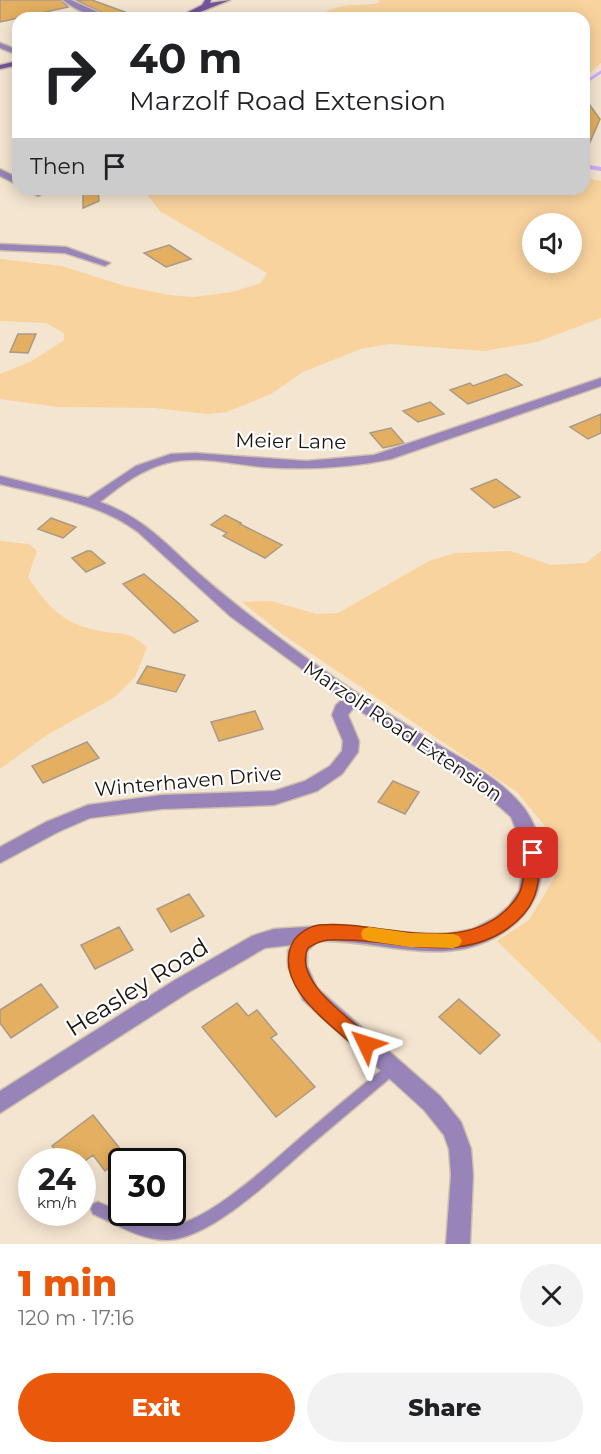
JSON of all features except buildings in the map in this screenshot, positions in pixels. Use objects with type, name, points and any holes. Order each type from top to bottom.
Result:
[{"type":"street","points":[[66,0],[89,12]]},
{"type":"street","points":[[190,12],[206,3],[227,0]]},
{"type":"street","points":[[0,247],[66,250],[105,263]]},
{"type":"street","name":"Meier Lane","points":[[89,503],[137,470],[161,460],[199,456],[306,465],[377,458],[601,382]]},
{"type":"street","name":"Marzolf Road Extension","points":[[0,480],[89,503],[134,523],[187,571],[282,649],[353,699],[463,769],[513,807],[521,818],[533,853],[531,886],[520,907],[507,920],[487,932],[466,940],[410,940],[361,933],[317,932],[309,936]]},
{"type":"street","name":"Winterhaven Drive","points":[[0,856],[52,827],[88,812],[162,802],[274,798],[311,786],[336,770],[350,752],[351,741],[340,715],[353,699]]},
{"type":"street","points":[[309,936],[302,942],[297,952],[297,965],[310,994],[432,1103],[453,1129],[460,1149],[462,1175],[458,1244]]},
{"type":"street","name":"Heasley Road","points":[[0,1103],[182,986],[259,942],[274,937],[309,936]]},
{"type":"lane","points":[[98,1209],[128,1223],[160,1232],[176,1232],[206,1219],[236,1199],[393,1068]]},
{"type":"shaded area","points":[[378,0],[601,0],[601,63],[590,73],[590,12],[325,12],[351,5],[380,2]]},
{"type":"shaded area","points":[[590,178],[601,181],[601,318],[537,342],[484,351],[389,344],[361,349],[303,372],[271,394],[227,412],[208,414],[154,408],[58,407],[0,399],[0,374],[32,361],[64,340],[64,333],[46,323],[0,321],[0,259],[62,266],[125,286],[169,295],[194,297],[232,292],[261,283],[267,273],[161,212],[147,195],[590,195]]},
{"type":"shaded area","points":[[0,541],[29,544],[37,551],[28,577],[42,597],[66,619],[87,628],[129,635],[147,647],[135,677],[115,697],[47,735],[0,769]]},
{"type":"shaded area","points":[[510,551],[551,565],[586,563],[601,551],[601,1043],[497,941],[529,920],[554,879],[549,831],[517,792],[282,634],[242,602],[271,601],[317,614],[338,613],[429,561],[455,553]]},
{"type":"waterway","points":[[590,79],[601,72]]},
{"type":"waterway","points":[[590,167],[601,169]]},
{"type":"slow traffic","points":[[369,934],[410,940],[453,941]]},
{"type":"route","points":[[366,1044],[310,994],[297,965],[297,952],[302,942],[317,932],[361,933],[440,942],[466,940],[487,932],[507,920],[520,907],[531,886],[533,853]]}]
